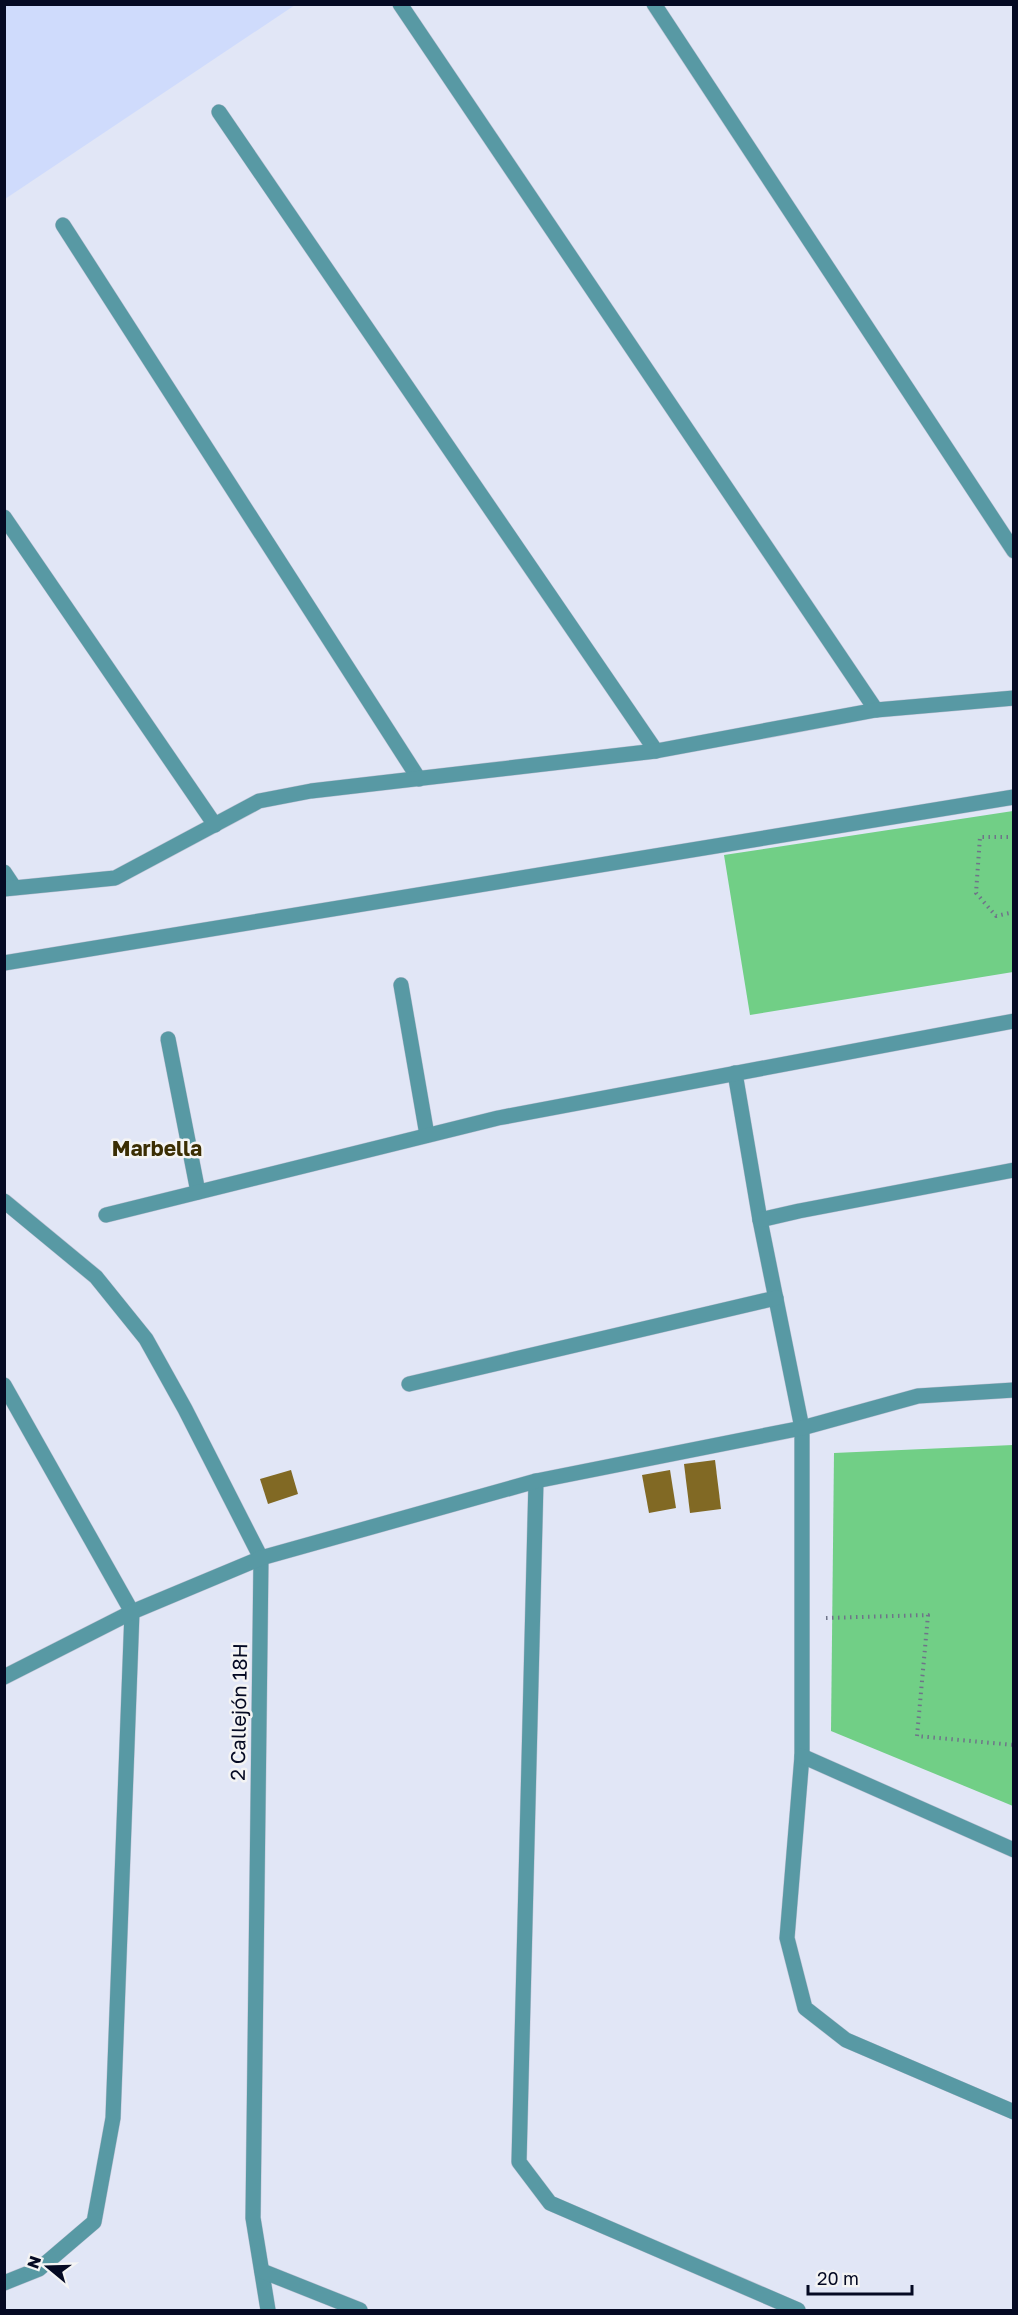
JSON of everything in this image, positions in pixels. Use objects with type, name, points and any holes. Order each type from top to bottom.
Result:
[{"type":"street","points":[[400,4],[876,710]]},
{"type":"street","points":[[654,4],[1014,551]]},
{"type":"street","points":[[219,112],[656,751]]},
{"type":"street","points":[[63,225],[419,779]]},
{"type":"street","points":[[4,517],[215,825]]},
{"type":"street","points":[[4,872],[9,888],[114,878],[259,801],[310,791],[656,751],[876,710],[1014,698]]},
{"type":"street","points":[[4,963],[1014,797]]},
{"type":"street","points":[[401,985],[427,1135]]},
{"type":"street","points":[[106,1215],[498,1118],[1014,1021]]},
{"type":"street","points":[[168,1039],[198,1192]]},
{"type":"street","points":[[735,1073],[760,1220],[802,1428],[802,1756],[787,1938],[805,2007],[846,2040],[1014,2112]]},
{"type":"street","points":[[760,1220],[1014,1170]]},
{"type":"street","name":"2 Callejón 18H","points":[[4,1201],[96,1276],[146,1339],[185,1409],[261,1558],[253,2218],[268,2310]]},
{"type":"street","points":[[409,1384],[776,1298]]},
{"type":"street","points":[[4,1385],[132,1612],[112,2118],[94,2222],[39,2269],[4,2283]]},
{"type":"street","points":[[4,1677],[132,1612],[261,1558],[536,1481],[802,1428],[918,1396],[1014,1390]]},
{"type":"street","points":[[536,1481],[519,2162],[550,2203],[798,2310]]},
{"type":"street","points":[[802,1756],[1014,1850]]},
{"type":"street","points":[[261,2271],[360,2310]]},
{"type":"path","points":[[1014,837],[980,837],[976,893],[996,916],[1014,912]]},
{"type":"path","points":[[802,1619],[928,1615],[917,1736],[1014,1745]]},
{"type":"shaded area","points":[[5,4],[295,4],[295,5],[5,199]]},
{"type":"green space","points":[[1013,811],[1013,972],[750,1015],[724,855]]},
{"type":"green space","points":[[1014,1445],[1013,1806],[831,1731],[834,1453]]},
{"type":"building","points":[[715,1460],[721,1509],[690,1513],[684,1464]]},
{"type":"building","points":[[291,1470],[298,1494],[268,1504],[260,1479]]},
{"type":"building","points":[[670,1470],[676,1508],[649,1513],[642,1475]]},
{"type":"district","name":"Marbella","points":[[157,1148]]}]
